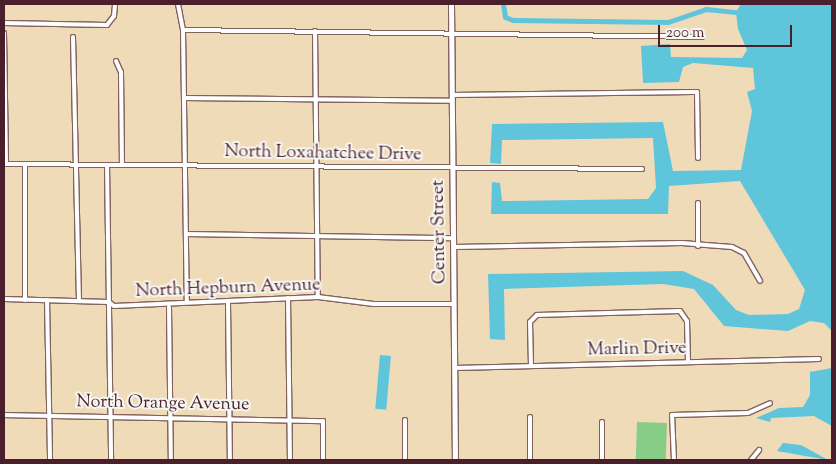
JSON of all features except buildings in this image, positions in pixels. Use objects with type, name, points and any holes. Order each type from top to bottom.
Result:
[{"type":"street","points":[[4,24],[107,25],[114,16],[114,4]]},
{"type":"street","points":[[178,4],[183,30],[187,301]]},
{"type":"street","name":"Center Street","points":[[451,4],[455,460]]},
{"type":"street","points":[[183,30],[451,32],[471,37],[702,37]]},
{"type":"street","points":[[315,31],[318,297]]},
{"type":"street","points":[[4,33],[5,164]]},
{"type":"street","points":[[73,38],[78,165],[79,301]]},
{"type":"street","points":[[116,61],[121,72],[122,165]]},
{"type":"street","points":[[184,98],[316,100],[697,92],[698,158]]},
{"type":"street","name":"North Loxahatchee Drive","points":[[5,164],[317,168],[642,169]]},
{"type":"street","points":[[25,164],[25,300]]},
{"type":"street","points":[[107,165],[111,460]]},
{"type":"street","points":[[698,203],[698,246]]},
{"type":"street","points":[[186,234],[454,238]]},
{"type":"street","points":[[454,247],[698,246],[739,249],[760,281]]},
{"type":"street","name":"North Hepburn Avenue","points":[[4,299],[109,302],[112,306],[169,306],[187,301],[228,303],[318,297],[374,304],[454,304]]},
{"type":"street","points":[[288,298],[290,460]]},
{"type":"street","points":[[48,300],[50,460]]},
{"type":"street","points":[[228,303],[230,460]]},
{"type":"street","points":[[169,306],[171,460]]},
{"type":"street","points":[[531,366],[530,322],[537,315],[680,311],[687,318],[688,362]]},
{"type":"street","name":"Marlin Drive","points":[[455,368],[818,359]]},
{"type":"street","points":[[674,460],[672,415],[748,413],[770,403]]},
{"type":"street","name":"North Orange Avenue","points":[[4,415],[323,421],[324,460]]},
{"type":"street","points":[[530,417],[530,460]]},
{"type":"street","points":[[404,420],[405,460]]},
{"type":"street","points":[[602,422],[602,460]]},
{"type":"street","points":[[751,460],[759,450]]},
{"type":"green space","points":[[637,422],[667,423],[666,460],[636,460]]},
{"type":"water","points":[[741,4],[832,4],[832,331],[824,323],[810,321],[788,331],[724,326],[694,289],[663,284],[504,289],[505,340],[490,339],[488,274],[683,271],[713,285],[736,310],[749,315],[788,314],[799,309],[805,290],[740,181],[669,186],[668,214],[491,214],[492,182],[500,183],[502,201],[648,199],[656,188],[653,138],[502,140],[501,164],[490,163],[492,124],[663,122],[673,171],[741,170],[752,111],[747,92],[755,89],[753,68],[693,63],[683,67],[679,82],[643,83],[641,46],[670,44],[671,57],[742,58],[747,50],[738,29],[736,12]]},
{"type":"water","points":[[380,355],[391,356],[386,410],[375,409]]},
{"type":"water","points":[[832,368],[832,426],[814,416],[771,418],[770,422],[756,418],[779,408],[803,407],[810,395],[810,372]]},
{"type":"water","points":[[783,443],[801,445],[828,460],[777,451]]},
{"type":"waterway","points":[[503,4],[505,17],[513,20],[668,22],[706,9],[736,12]]}]
